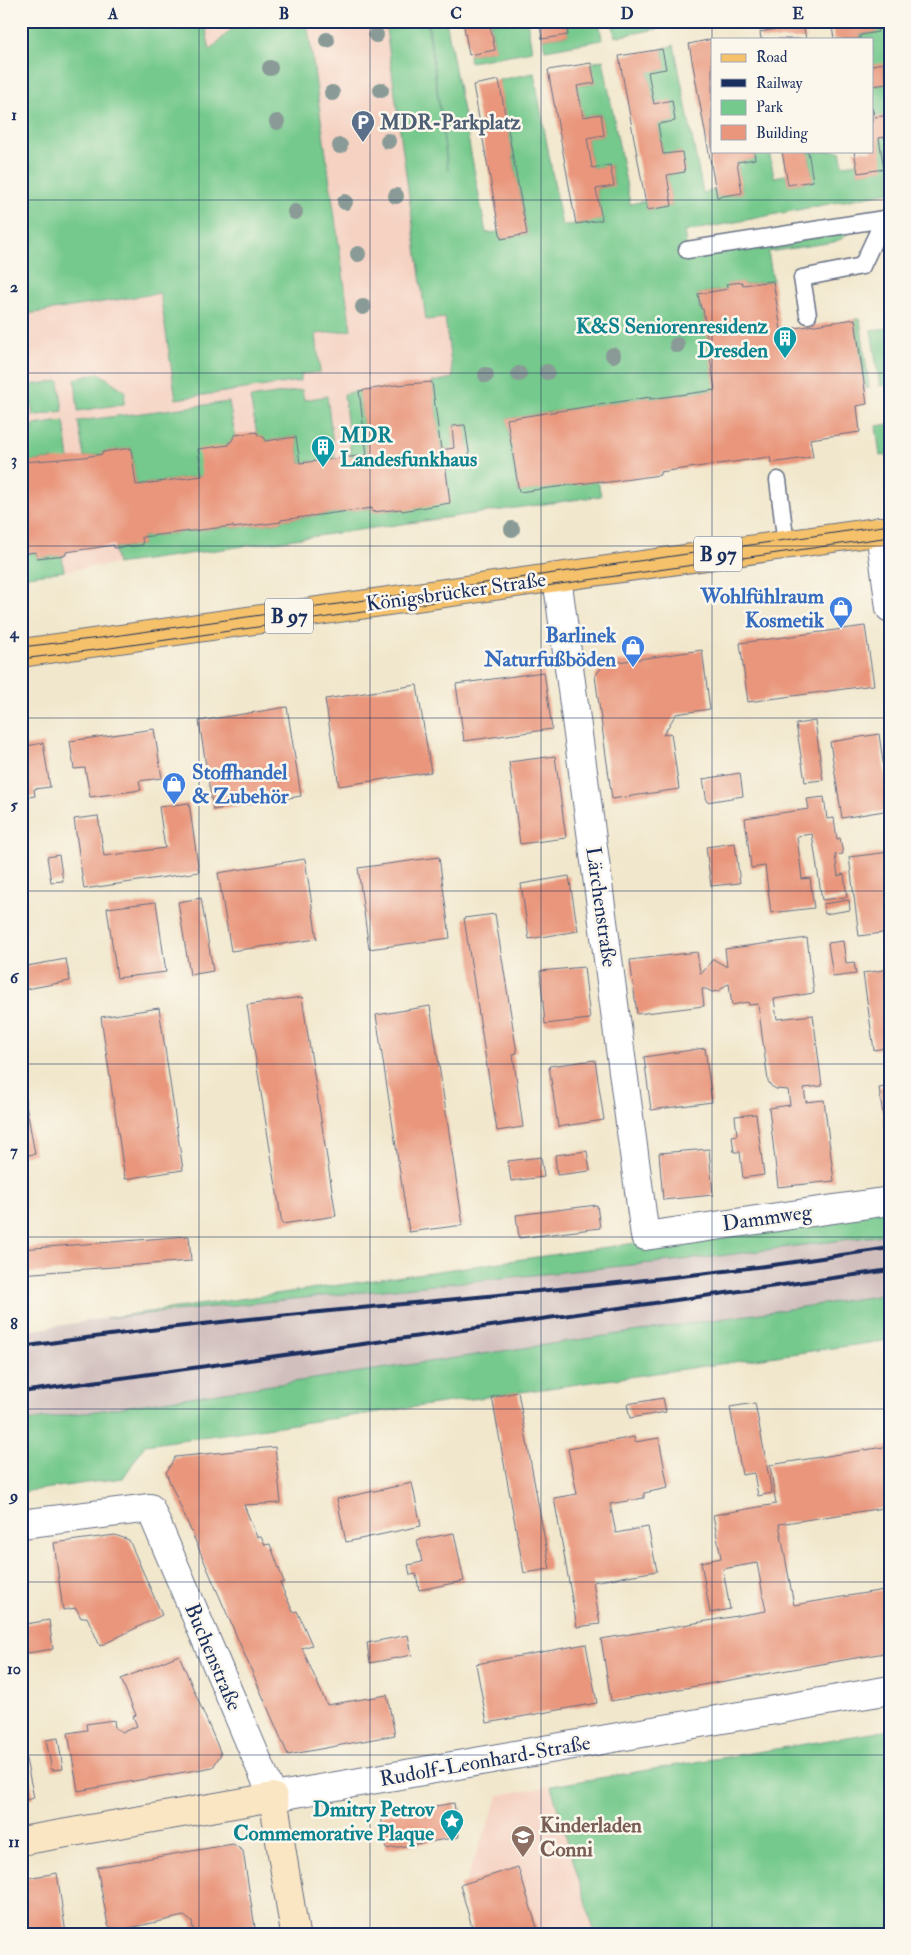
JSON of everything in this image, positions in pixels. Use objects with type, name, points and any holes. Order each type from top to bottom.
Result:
[{"type":"main road","name":"Königsbrücker Straße","points":[[21,653],[885,531]]},
{"type":"street","points":[[885,531],[890,608]]},
{"type":"street","name":"Lärchenstraße","points":[[557,578],[644,1236]]},
{"type":"street","name":"Dammweg","points":[[644,1236],[890,1201]]},
{"type":"street","name":"Buchenstraße","points":[[21,1524],[150,1508],[273,1798],[295,1934]]},
{"type":"street","name":"Rudolf-Leonhard-Straße","points":[[21,1841],[890,1690]]},
{"type":"lane","points":[[687,250],[887,218]]},
{"type":"lane","points":[[808,315],[802,278],[862,266],[887,218]]},
{"type":"lane","points":[[778,480],[786,545]]},
{"type":"shaded area","points":[[21,21],[427,21],[495,512],[21,577]]},
{"type":"shaded area","points":[[890,1234],[890,1294],[21,1422],[21,1332],[106,1318],[711,1257]]},
{"type":"shaded area","name":"Kinderladen Conni","points":[[551,1786],[595,1934],[474,1934],[460,1885],[465,1883],[499,1795]]},
{"type":"green space","points":[[51,21],[204,21],[210,50],[240,21],[307,21],[351,330],[316,334],[320,372],[301,374],[301,381],[176,399],[160,293],[21,315],[21,25]]},
{"type":"green space","points":[[385,21],[427,21],[448,170],[428,21],[446,21],[486,233],[500,232],[501,239],[527,234],[499,80],[534,73],[562,226],[601,220],[596,189],[614,185],[610,165],[592,168],[587,138],[604,135],[601,114],[583,117],[577,86],[595,83],[591,63],[603,60],[630,204],[645,201],[647,210],[672,206],[667,175],[685,171],[681,152],[663,154],[658,124],[675,121],[672,100],[654,104],[648,72],[666,69],[662,49],[674,45],[703,193],[716,190],[717,197],[742,193],[737,162],[755,159],[754,152],[769,152],[774,177],[786,175],[788,185],[813,181],[808,152],[840,152],[843,165],[857,163],[858,173],[883,169],[879,138],[890,136],[890,192],[684,232],[687,250],[847,233],[843,238],[834,242],[768,252],[773,281],[743,285],[742,282],[727,284],[728,289],[698,294],[700,309],[703,309],[715,390],[650,399],[650,397],[507,419],[519,492],[598,481],[601,496],[117,564],[114,548],[143,545],[142,537],[281,522],[281,520],[372,508],[373,512],[402,510],[450,502],[445,462],[470,458],[465,425],[452,426],[454,448],[441,450],[432,382],[453,378],[445,318],[426,320]]},
{"type":"green space","points":[[490,21],[527,21],[532,51],[470,62],[469,55],[495,50]]},
{"type":"green space","points":[[566,21],[599,21],[602,40],[545,50],[543,39],[568,35]]},
{"type":"green space","points":[[639,21],[672,21],[673,26],[615,37],[613,26]]},
{"type":"green space","points":[[876,21],[887,21],[890,33],[890,115],[875,117],[874,86],[886,84],[874,68],[874,38],[860,38],[860,35],[877,32]]},
{"type":"green space","points":[[855,319],[860,319],[869,388],[865,388]]},
{"type":"green space","points":[[887,328],[890,344],[890,384],[880,386],[871,330]]},
{"type":"green space","points":[[99,373],[125,391],[124,404],[78,411],[75,379]]},
{"type":"green space","points":[[59,381],[63,411],[33,416],[29,385]]},
{"type":"green space","points":[[302,390],[304,400],[327,396],[335,459],[300,463],[296,437],[265,441],[257,434],[250,398]]},
{"type":"green space","points":[[359,391],[367,455],[351,457],[344,394]]},
{"type":"green space","points":[[229,402],[235,436],[202,476],[136,485],[131,448],[84,457],[78,421]]},
{"type":"green space","points":[[64,421],[69,459],[25,462],[26,473],[21,474],[21,433],[33,431],[33,425]]},
{"type":"green space","points":[[890,424],[890,455],[880,456],[876,426]]},
{"type":"green space","points":[[36,552],[37,558],[62,555],[64,571],[21,577],[21,554]]},
{"type":"green space","points":[[890,1207],[890,1234],[711,1257],[106,1318]]},
{"type":"green space","points":[[890,1294],[890,1340],[145,1445],[123,1478],[21,1492],[21,1422]]},
{"type":"green space","points":[[890,1730],[890,1934],[595,1934],[551,1786]]},
{"type":"building","points":[[463,21],[489,21],[495,50],[469,55]]},
{"type":"building","points":[[539,21],[566,21],[568,35],[542,39]]},
{"type":"building","points":[[831,21],[876,21],[878,32],[860,35],[860,38],[834,38]]},
{"type":"building","points":[[803,24],[806,38],[761,38],[760,32]]},
{"type":"building","points":[[711,39],[711,152],[754,152],[755,159],[737,162],[742,193],[717,197],[689,44]]},
{"type":"building","points":[[662,49],[666,69],[648,72],[654,104],[672,100],[675,121],[658,124],[663,154],[682,152],[685,172],[667,175],[672,206],[647,210],[619,56]]},
{"type":"building","points":[[591,63],[595,83],[577,86],[583,117],[601,114],[604,135],[587,138],[592,168],[610,165],[614,186],[596,189],[602,220],[576,224],[548,70]]},
{"type":"building","points":[[883,63],[887,84],[874,86],[874,65]]},
{"type":"building","points":[[499,80],[527,234],[501,239],[473,85]]},
{"type":"building","points":[[874,114],[875,117],[890,115],[890,136],[879,138],[884,169],[858,173],[854,152],[874,152]]},
{"type":"building","points":[[782,152],[808,152],[813,181],[788,185]]},
{"type":"building","name":"K&S Seniorenresidenz Dresden","points":[[773,281],[781,330],[855,319],[867,404],[857,406],[860,432],[810,439],[813,457],[771,463],[770,457],[660,472],[660,475],[519,492],[507,419],[650,397],[650,399],[715,390],[703,309],[701,309],[698,294],[728,289],[726,284],[742,282],[743,285]]},
{"type":"building","name":"MDR Landesfunkhaus","points":[[432,382],[441,450],[454,448],[452,426],[465,425],[470,458],[445,462],[450,503],[402,511],[401,509],[372,512],[372,508],[281,520],[281,522],[142,537],[143,545],[114,548],[114,545],[66,552],[66,555],[37,558],[36,552],[21,554],[21,474],[26,473],[24,462],[84,457],[103,454],[102,452],[131,448],[136,485],[202,476],[198,449],[229,445],[229,442],[231,442],[235,435],[257,432],[257,434],[265,438],[265,441],[296,437],[300,463],[367,455],[359,391]]},
{"type":"building","points":[[865,626],[874,685],[748,702],[740,643]]},
{"type":"building","points":[[702,650],[710,709],[676,714],[663,735],[671,733],[679,789],[612,799],[595,676],[604,664]]},
{"type":"building","points":[[544,672],[552,729],[464,741],[456,684]]},
{"type":"building","points":[[417,685],[431,772],[339,786],[325,699]]},
{"type":"building","points":[[287,707],[301,796],[213,810],[199,721]]},
{"type":"building","points":[[815,721],[823,780],[805,782],[796,724]]},
{"type":"building","points":[[154,729],[162,778],[139,781],[141,790],[90,797],[85,768],[74,769],[70,741]]},
{"type":"building","points":[[879,734],[890,810],[842,818],[830,742]]},
{"type":"building","points":[[43,743],[50,787],[34,789],[35,796],[21,798],[21,747]]},
{"type":"building","points":[[555,756],[566,838],[520,844],[509,762]]},
{"type":"building","points":[[740,773],[743,796],[707,802],[703,779]]},
{"type":"building","points":[[824,797],[827,819],[834,818],[837,839],[840,838],[843,854],[835,855],[838,876],[844,874],[847,897],[822,900],[812,834],[797,836],[802,879],[810,878],[814,908],[771,913],[765,866],[751,868],[745,818],[809,809],[807,799]]},
{"type":"building","points":[[189,803],[199,872],[84,889],[74,819],[98,816],[104,856],[165,848],[159,807]]},
{"type":"building","points":[[735,843],[740,883],[711,886],[706,847]]},
{"type":"building","points":[[890,852],[890,932],[859,936],[849,857]]},
{"type":"building","points":[[59,855],[63,881],[51,882],[47,857]]},
{"type":"building","points":[[439,857],[450,938],[369,949],[358,868]]},
{"type":"building","points":[[305,859],[317,939],[231,951],[218,873]]},
{"type":"building","points":[[569,876],[578,931],[529,939],[521,884]]},
{"type":"building","points":[[201,898],[213,971],[190,975],[178,902]]},
{"type":"building","points":[[849,900],[850,910],[825,914],[823,904]]},
{"type":"building","points":[[156,902],[166,972],[117,978],[107,908]]},
{"type":"building","points":[[495,914],[517,1053],[513,1054],[523,1127],[497,1131],[464,918]]},
{"type":"building","points":[[807,938],[814,993],[774,999],[777,1019],[813,1015],[822,1086],[804,1088],[806,1102],[824,1100],[834,1181],[778,1187],[769,1108],[790,1105],[788,1090],[776,1089],[768,1081],[758,1004],[749,1005],[748,1002],[732,1005],[729,984],[719,991],[712,992],[702,989],[704,1006],[637,1014],[630,960],[697,952],[700,973],[703,972],[713,959],[727,967],[725,949]]},
{"type":"building","points":[[843,941],[846,963],[854,962],[856,974],[833,977],[828,943]]},
{"type":"building","points":[[66,959],[70,981],[21,990],[21,967]]},
{"type":"building","points":[[584,967],[590,1019],[545,1024],[540,971]]},
{"type":"building","points":[[890,969],[890,1047],[874,1050],[863,973]]},
{"type":"building","points":[[302,997],[336,1216],[282,1224],[247,1005]]},
{"type":"building","points":[[430,1006],[463,1225],[409,1232],[376,1015]]},
{"type":"building","points":[[159,1008],[183,1170],[125,1179],[101,1017]]},
{"type":"building","points":[[705,1048],[712,1102],[651,1110],[644,1057]]},
{"type":"building","points":[[595,1060],[604,1120],[558,1127],[549,1066]]},
{"type":"building","points":[[21,1077],[35,1154],[21,1156]]},
{"type":"building","points":[[890,1086],[890,1155],[889,1155],[879,1088]]},
{"type":"building","points":[[756,1114],[764,1175],[743,1178],[740,1152],[734,1152],[732,1136],[737,1135],[735,1116]]},
{"type":"building","points":[[709,1149],[713,1195],[663,1200],[659,1153]]},
{"type":"building","points":[[587,1151],[590,1171],[557,1175],[555,1155]]},
{"type":"building","points":[[541,1157],[544,1177],[511,1181],[508,1161]]},
{"type":"building","points":[[597,1205],[600,1228],[519,1238],[516,1215]]},
{"type":"building","points":[[189,1236],[191,1261],[21,1274],[21,1249]]},
{"type":"building","points":[[518,1392],[550,1569],[524,1573],[492,1397]]},
{"type":"building","points":[[663,1398],[666,1412],[630,1418],[627,1404]]},
{"type":"building","points":[[755,1403],[772,1493],[758,1496],[754,1473],[742,1475],[730,1407]]},
{"type":"building","points":[[634,1437],[635,1442],[659,1438],[668,1488],[644,1493],[644,1498],[610,1504],[616,1533],[648,1527],[657,1571],[593,1582],[600,1624],[577,1627],[554,1498],[577,1494],[568,1449]]},
{"type":"building","points":[[890,1446],[890,1507],[779,1524],[794,1605],[890,1589],[890,1652],[611,1701],[601,1639],[766,1611],[757,1563],[723,1569],[730,1609],[710,1613],[701,1562],[721,1558],[713,1515],[776,1504],[770,1465]]},
{"type":"building","points":[[275,1447],[281,1503],[244,1505],[257,1537],[261,1537],[265,1545],[270,1544],[284,1582],[280,1583],[293,1612],[297,1611],[312,1645],[302,1648],[327,1705],[387,1695],[395,1735],[288,1755],[166,1473],[175,1457]]},
{"type":"building","points":[[412,1483],[421,1526],[346,1542],[337,1499]]},
{"type":"building","points":[[454,1533],[464,1581],[419,1590],[416,1574],[410,1575],[408,1565],[422,1562],[417,1540]]},
{"type":"building","points":[[115,1535],[129,1540],[162,1615],[100,1646],[87,1617],[81,1618],[76,1608],[63,1610],[54,1543]]},
{"type":"building","points":[[49,1620],[53,1649],[21,1654],[21,1625]]},
{"type":"building","points":[[408,1635],[412,1655],[370,1663],[367,1643]]},
{"type":"building","points":[[586,1644],[597,1703],[487,1723],[476,1664]]},
{"type":"building","points":[[179,1655],[221,1754],[213,1767],[78,1791],[68,1733],[87,1730],[86,1724],[114,1720],[115,1728],[123,1732],[137,1726],[133,1716],[136,1715],[121,1679]]},
{"type":"building","points":[[21,1735],[34,1798],[21,1801]]},
{"type":"building","points":[[58,1738],[63,1769],[52,1770],[46,1740]]},
{"type":"building","points":[[454,1803],[459,1837],[386,1849],[381,1815]]},
{"type":"building","points":[[233,1844],[243,1851],[256,1934],[194,1934],[192,1922],[184,1916],[116,1931],[108,1925],[97,1867]]},
{"type":"building","points":[[518,1867],[539,1934],[474,1934],[460,1885]]},
{"type":"building","points":[[57,1873],[66,1934],[21,1934],[21,1879]]},
{"type":"tram line","points":[[21,647],[100,638],[890,525]]},
{"type":"tram line","points":[[21,659],[890,537]]},
{"type":"railway","points":[[21,1347],[194,1325],[738,1270],[890,1248]]},
{"type":"railway","points":[[21,1392],[890,1270]]},
{"type":"place","name":"MDR-Parkplatz","points":[[363,143]]},
{"type":"place","name":"K&S Seniorenresidenz Dresden","points":[[785,359]]},
{"type":"place","name":"MDR Landesfunkhaus","points":[[323,468]]},
{"type":"place","name":"Wohlfühlraum Kosmetik","points":[[841,629]]},
{"type":"place","name":"Barlinek Naturfußböden","points":[[633,668]]},
{"type":"place","name":"Stoffhandel & Zubehör","points":[[174,805]]},
{"type":"place","name":"Dmitry Petrov Commemorative Plaque","points":[[452,1842]]},
{"type":"place","name":"Kinderladen Conni","points":[[523,1858]]}]
